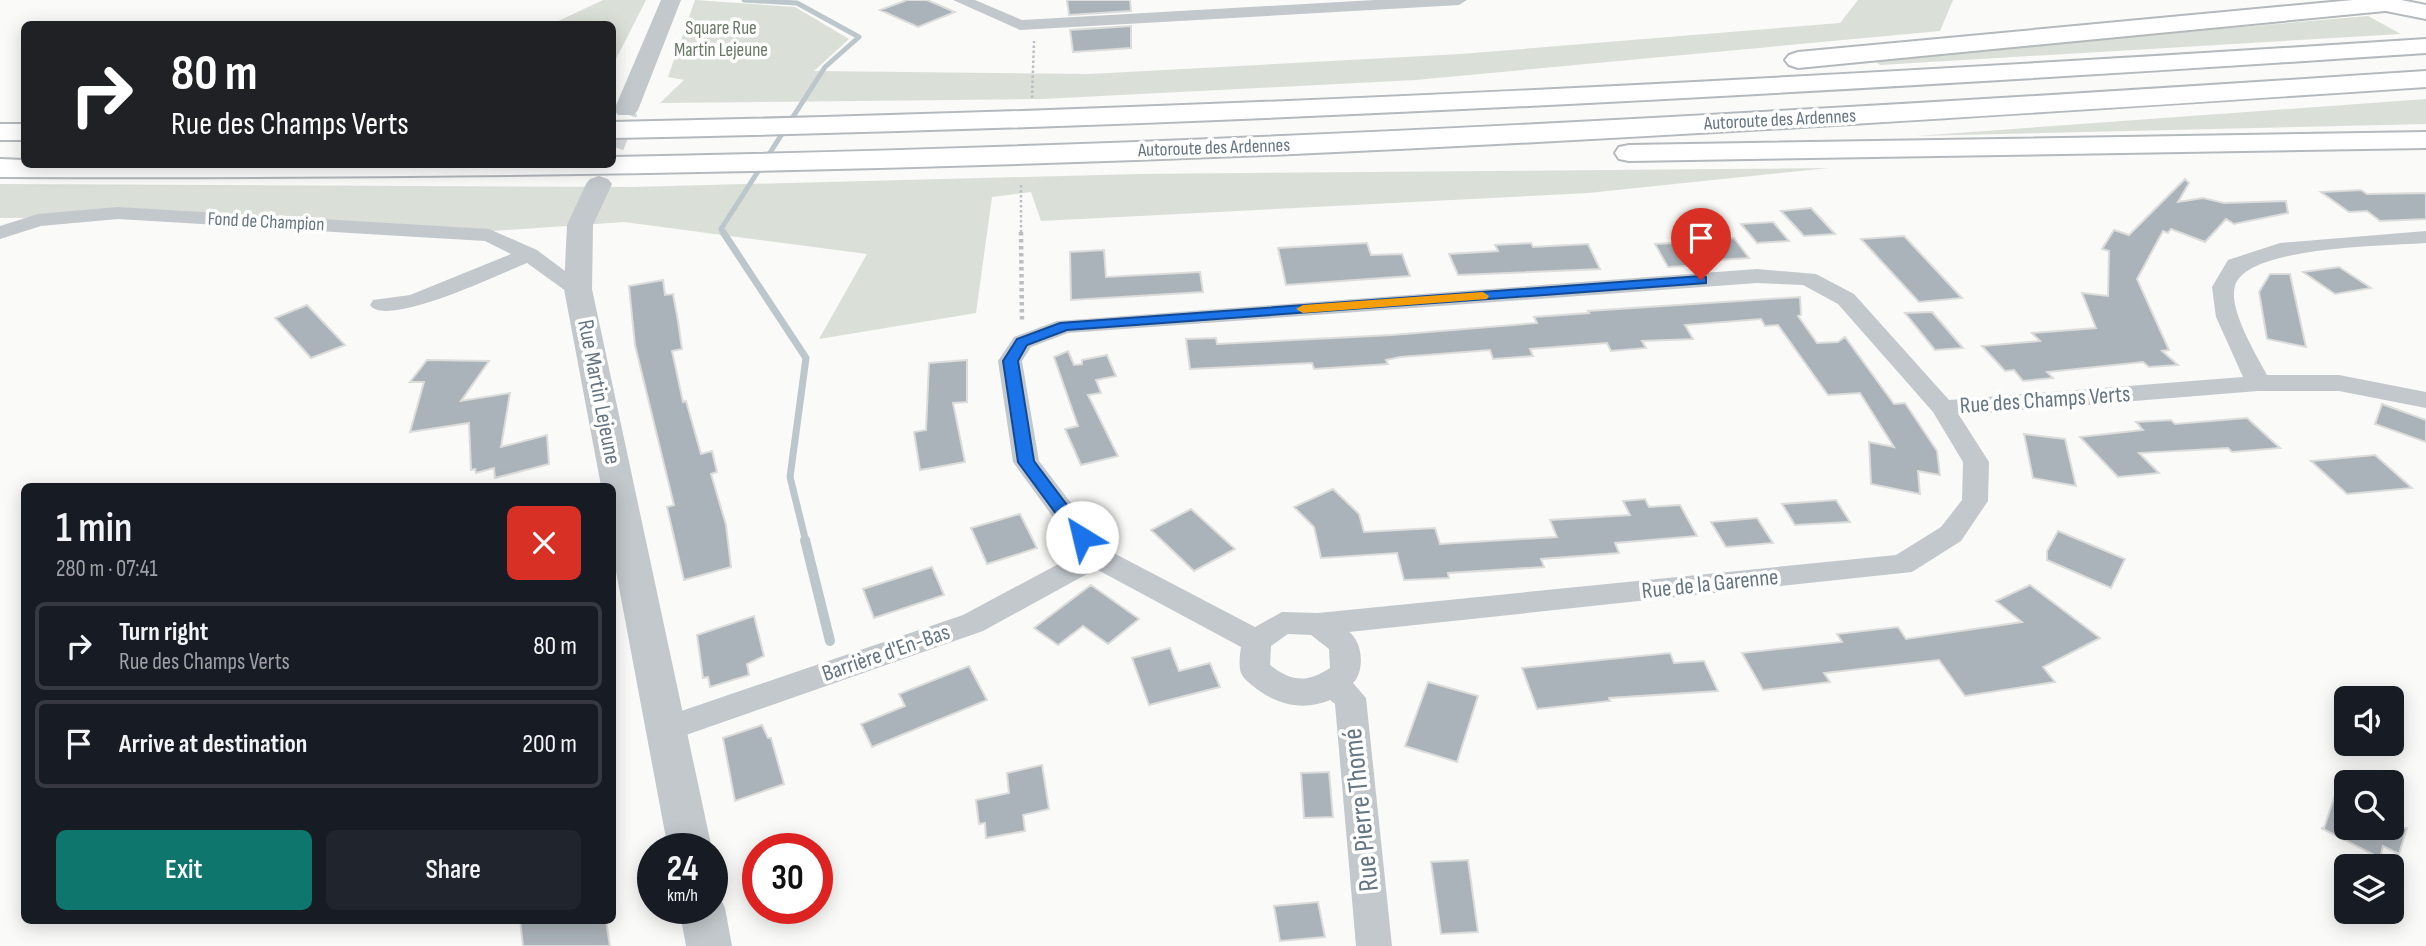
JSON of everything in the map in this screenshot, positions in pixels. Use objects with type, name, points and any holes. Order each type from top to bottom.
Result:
[{"type":"main road","points":[[2374,2],[2426,12]]},
{"type":"main road","points":[[1228,113],[1291,102],[1528,85],[2297,7],[2425,2]]},
{"type":"main road","name":"Autoroute des Ardennes","points":[[619,120],[1228,113],[1958,77],[2426,46]]},
{"type":"main road","name":"Autoroute des Ardennes","points":[[616,164],[1214,149],[1496,136],[2426,79]]},
{"type":"main road","points":[[0,132],[21,132]]},
{"type":"main road","points":[[1214,149],[1289,159],[2426,140]]},
{"type":"main road","name":"Autoroute des Ardennes","points":[[0,168],[472,168]]},
{"type":"street","points":[[619,120],[671,0]]},
{"type":"street","points":[[961,0],[1020,25],[1160,8],[1459,0]]},
{"type":"street","name":"Rue Martin Lejeune","points":[[599,184],[580,225],[578,289],[687,833]]},
{"type":"street","name":"Fond de Champion","points":[[0,233],[38,220],[118,213],[489,235],[529,255],[578,289]]},
{"type":"street","points":[[2258,383],[2227,317],[2223,287],[2236,265],[2280,249],[2426,237]]},
{"type":"street","points":[[381,305],[414,301],[529,255]]},
{"type":"street","name":"Rue des Champs Verts","points":[[1022,342],[1065,326],[1756,276],[1808,279],[1846,299],[1943,408],[2258,383],[2339,383],[2426,400]]},
{"type":"street","points":[[1022,342],[1010,361],[1026,462],[1096,556],[1256,641]]},
{"type":"street","name":"Rue de la Garenne","points":[[1318,624],[1902,565],[1951,534],[1975,500],[1976,462],[1943,408]]},
{"type":"street","name":"Barrière d'En-Bas","points":[[666,729],[972,623],[1096,556]]},
{"type":"street","points":[[1282,623],[1318,624],[1344,644],[1345,673],[1317,692],[1281,691],[1255,670],[1256,641],[1282,623]]},
{"type":"street","name":"Rue Pierre Thomé","points":[[1330,683],[1350,698],[1374,946]]},
{"type":"street","points":[[705,924],[709,946]]},
{"type":"path","points":[[1032,106],[1034,24]]},
{"type":"path","points":[[1021,185],[1022,342]]},
{"type":"green space","points":[[603,0],[646,0],[616,59],[616,21],[558,21]]},
{"type":"green space","name":"Square Rue Martin Lejeune","points":[[695,0],[795,7],[849,39],[814,71],[1090,74],[1461,54],[1840,23],[1858,0],[1953,0],[1940,31],[1415,80],[1042,99],[660,103],[684,80],[668,77]]},
{"type":"green space","points":[[2368,16],[2401,34],[1880,65],[1872,59]]},
{"type":"green space","points":[[2426,99],[2426,124],[1916,136]]},
{"type":"green space","points":[[1829,168],[1588,193],[1041,221],[1031,192],[992,197],[976,313],[819,339],[867,254],[624,222],[463,233],[174,217],[0,218],[0,184],[632,187],[1139,174]]},
{"type":"building","points":[[907,0],[927,0],[955,12],[918,27],[880,10]]},
{"type":"building","points":[[1067,0],[1130,0],[1131,11],[1069,15]]},
{"type":"building","points":[[1131,26],[1131,48],[1073,52],[1070,30]]},
{"type":"building","points":[[2185,179],[2189,183],[2178,202],[2203,198],[2224,203],[2286,201],[2288,213],[2234,224],[2226,219],[2205,242],[2171,229],[2168,233],[2163,231],[2137,279],[2169,350],[2162,351],[2178,365],[2149,367],[2143,362],[2047,372],[2053,378],[2023,381],[2014,370],[2005,371],[1982,346],[2040,341],[2032,333],[2096,328],[2082,293],[2108,296],[2109,251],[2102,249],[2114,230],[2129,235]]},
{"type":"building","points":[[2361,190],[2367,194],[2426,193],[2426,219],[2380,221],[2367,211],[2349,212],[2321,192]]},
{"type":"building","points":[[1811,208],[1835,234],[1804,236],[1781,211]]},
{"type":"building","points":[[1773,222],[1789,241],[1757,243],[1741,224]]},
{"type":"building","points":[[1904,236],[1962,298],[1919,302],[1861,239]]},
{"type":"building","points":[[1734,238],[1749,258],[1719,260],[1705,240]]},
{"type":"building","points":[[1691,242],[1705,265],[1668,267],[1655,244]]},
{"type":"building","points":[[1367,243],[1371,255],[1402,254],[1410,276],[1286,285],[1278,248]]},
{"type":"building","points":[[1531,243],[1533,247],[1588,244],[1600,269],[1458,275],[1449,254],[1498,251],[1495,245]]},
{"type":"building","points":[[1104,250],[1106,277],[1200,272],[1203,292],[1071,300],[1070,252]]},
{"type":"building","points":[[2339,267],[2371,288],[2335,294],[2303,272]]},
{"type":"building","points":[[2270,274],[2290,274],[2306,347],[2267,339],[2259,292]]},
{"type":"building","points":[[663,280],[665,295],[673,294],[678,321],[682,349],[672,351],[683,402],[686,401],[701,454],[712,451],[717,472],[711,474],[726,525],[731,567],[684,580],[667,507],[674,505],[635,345],[629,286]]},
{"type":"building","points":[[1800,297],[1801,315],[1798,316],[1817,343],[1838,342],[1845,337],[1894,404],[1905,403],[1937,451],[1940,475],[1918,471],[1920,494],[1871,484],[1869,442],[1894,447],[1860,393],[1828,395],[1778,325],[1765,326],[1761,319],[1685,325],[1693,339],[1642,341],[1646,348],[1611,351],[1607,343],[1530,349],[1533,356],[1493,359],[1490,350],[1400,357],[1386,360],[1388,364],[1314,369],[1312,363],[1190,369],[1186,339],[1216,338],[1217,344],[1392,335],[1537,323],[1534,317],[1589,313],[1588,311]]},
{"type":"building","points":[[307,305],[345,345],[311,358],[275,318]]},
{"type":"building","points":[[1932,312],[1963,348],[1935,350],[1905,313]]},
{"type":"building","points":[[1068,351],[1074,365],[1082,364],[1082,360],[1107,355],[1116,376],[1096,380],[1101,393],[1088,395],[1118,456],[1081,465],[1065,429],[1078,426],[1054,357]]},
{"type":"building","points":[[427,360],[489,361],[461,401],[510,393],[501,447],[547,435],[549,464],[495,478],[494,468],[476,473],[475,469],[471,470],[469,423],[410,432],[424,382],[410,382]]},
{"type":"building","points":[[967,360],[967,402],[953,403],[965,462],[920,470],[914,432],[926,430],[929,363]]},
{"type":"building","points":[[2382,404],[2426,420],[2426,442],[2375,424]]},
{"type":"building","points":[[2247,418],[2280,448],[2232,452],[2228,448],[2139,453],[2159,473],[2118,477],[2080,437],[2143,430],[2136,422],[2171,420],[2175,424]]},
{"type":"building","points":[[2024,434],[2065,439],[2076,486],[2033,478]]},
{"type":"building","points":[[2375,455],[2412,488],[2347,494],[2311,461]]},
{"type":"building","points":[[1333,489],[1359,514],[1364,532],[1435,528],[1440,544],[1557,537],[1550,520],[1630,515],[1623,501],[1645,499],[1649,507],[1680,505],[1697,536],[1615,543],[1619,553],[1541,559],[1544,567],[1448,573],[1449,578],[1404,580],[1397,553],[1321,558],[1314,527],[1294,507]]},
{"type":"building","points":[[1836,500],[1850,522],[1795,525],[1782,504]]},
{"type":"building","points":[[1191,509],[1235,549],[1194,571],[1151,530]]},
{"type":"building","points":[[1020,514],[1037,548],[987,564],[971,528]]},
{"type":"building","points":[[1757,518],[1773,543],[1726,547],[1711,522]]},
{"type":"building","points":[[2058,531],[2125,559],[2111,588],[2047,560],[2047,551]]},
{"type":"building","points":[[932,567],[944,595],[874,618],[863,589]]},
{"type":"building","points":[[1091,585],[1139,619],[1108,644],[1083,626],[1058,645],[1034,628]]},
{"type":"building","points":[[2030,585],[2100,638],[2043,667],[2055,682],[1965,696],[1939,660],[1824,673],[1830,682],[1763,690],[1742,653],[1842,642],[1837,634],[1898,627],[1906,639],[2022,622],[1996,601]]},
{"type":"building","points":[[754,616],[764,656],[747,664],[749,675],[710,687],[708,677],[703,678],[697,635]]},
{"type":"building","points":[[1170,648],[1179,671],[1210,663],[1220,687],[1149,705],[1132,658]]},
{"type":"building","points":[[1670,653],[1674,663],[1704,661],[1718,691],[1609,698],[1610,701],[1537,709],[1522,668]]},
{"type":"building","points":[[969,666],[987,700],[872,747],[861,724],[905,706],[899,694]]},
{"type":"building","points":[[1428,682],[1478,696],[1457,762],[1405,746]]},
{"type":"building","points":[[762,725],[768,738],[771,738],[784,784],[735,801],[723,738]]},
{"type":"building","points":[[1042,765],[1049,809],[1023,815],[1025,831],[986,838],[985,823],[979,824],[976,800],[1009,793],[1007,773]]},
{"type":"building","points":[[1329,772],[1333,817],[1304,818],[1301,773]]},
{"type":"building","points":[[2334,798],[2334,835],[2321,828],[2324,828]]},
{"type":"building","points":[[2345,840],[2403,840],[2399,854],[2383,846],[2381,854],[2372,854]]},
{"type":"building","points":[[1468,860],[1478,932],[1441,934],[1431,862]]},
{"type":"building","points":[[1318,902],[1325,937],[1280,941],[1274,906]]},
{"type":"building","points":[[520,924],[607,924],[610,946],[523,946]]},
{"type":"waterway","points":[[724,234],[721,229],[825,67],[859,37],[797,3],[744,0]]},
{"type":"waterway","points":[[723,232],[806,358],[790,477],[806,542]]},
{"type":"waterway","points":[[805,540],[830,641]]},
{"type":"tunnel","points":[[616,136],[626,110]]},
{"type":"slow traffic","points":[[1303,309],[1483,296]]},
{"type":"route","points":[[1082,537],[1026,462],[1010,361],[1022,342],[1065,326],[1701,280]]}]
